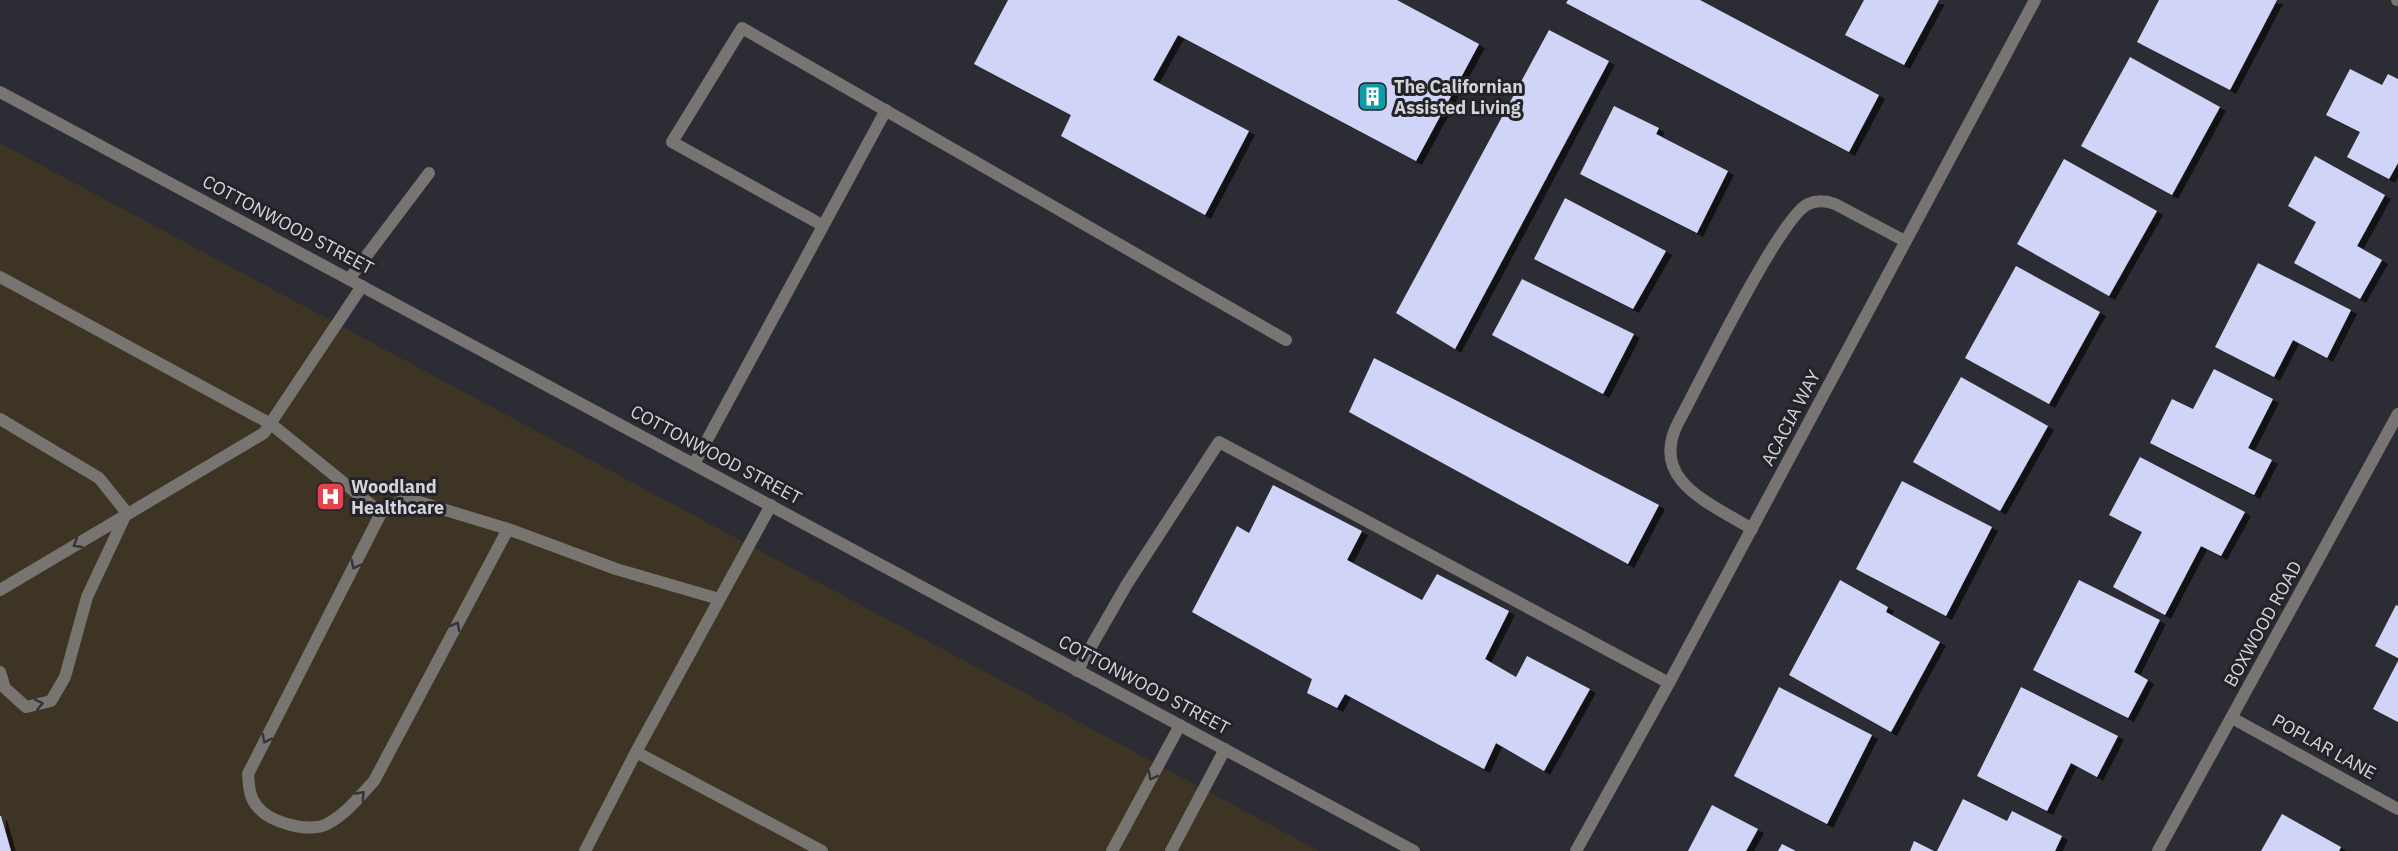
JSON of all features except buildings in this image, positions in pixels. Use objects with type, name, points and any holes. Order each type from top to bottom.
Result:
[{"type":"street","name":"ACACIA WAY","points":[[1576,851],[1670,683],[2035,0]]},
{"type":"street","points":[[822,225],[672,142],[742,28],[1286,340]]},
{"type":"street","name":"COTTONWOOD STREET","points":[[0,92],[1414,851]]},
{"type":"street","points":[[694,464],[886,110]]},
{"type":"street","points":[[349,279],[429,173]]},
{"type":"street","points":[[1752,529],[1692,492],[1677,476],[1670,461],[1670,447],[1676,426],[1771,251],[1792,220],[1808,204],[1825,200],[1905,241]]},
{"type":"street","points":[[0,277],[271,424],[381,513]]},
{"type":"street","points":[[0,590],[264,434],[362,286]]},
{"type":"street","name":"BOXWOOD ROAD","points":[[2158,851],[2398,414]]},
{"type":"street","points":[[0,419],[99,477],[127,513]]},
{"type":"street","points":[[1077,671],[1127,584],[1219,442],[1670,683]]},
{"type":"street","points":[[508,529],[374,781],[343,813],[316,829],[301,828],[270,816],[257,806],[250,794],[248,774],[381,513],[405,498],[508,529],[616,569],[719,599]]},
{"type":"street","points":[[585,851],[636,752],[771,505]]},
{"type":"street","points":[[0,672],[5,688],[26,707],[51,701],[66,677],[87,597],[127,513]]},
{"type":"street","name":"POPLAR LANE","points":[[2232,718],[2398,809]]},
{"type":"street","points":[[1112,851],[1180,724]]},
{"type":"street","points":[[1171,851],[1225,749]]},
{"type":"street","points":[[636,752],[822,851]]},
{"type":"shaded area","name":"Woodland Healthcare","points":[[0,143],[1319,851],[0,851]]},
{"type":"place","name":"The Californian Assisted Living","points":[[1373,97]]},
{"type":"place","name":"Woodland Healthcare","points":[[330,497]]}]
